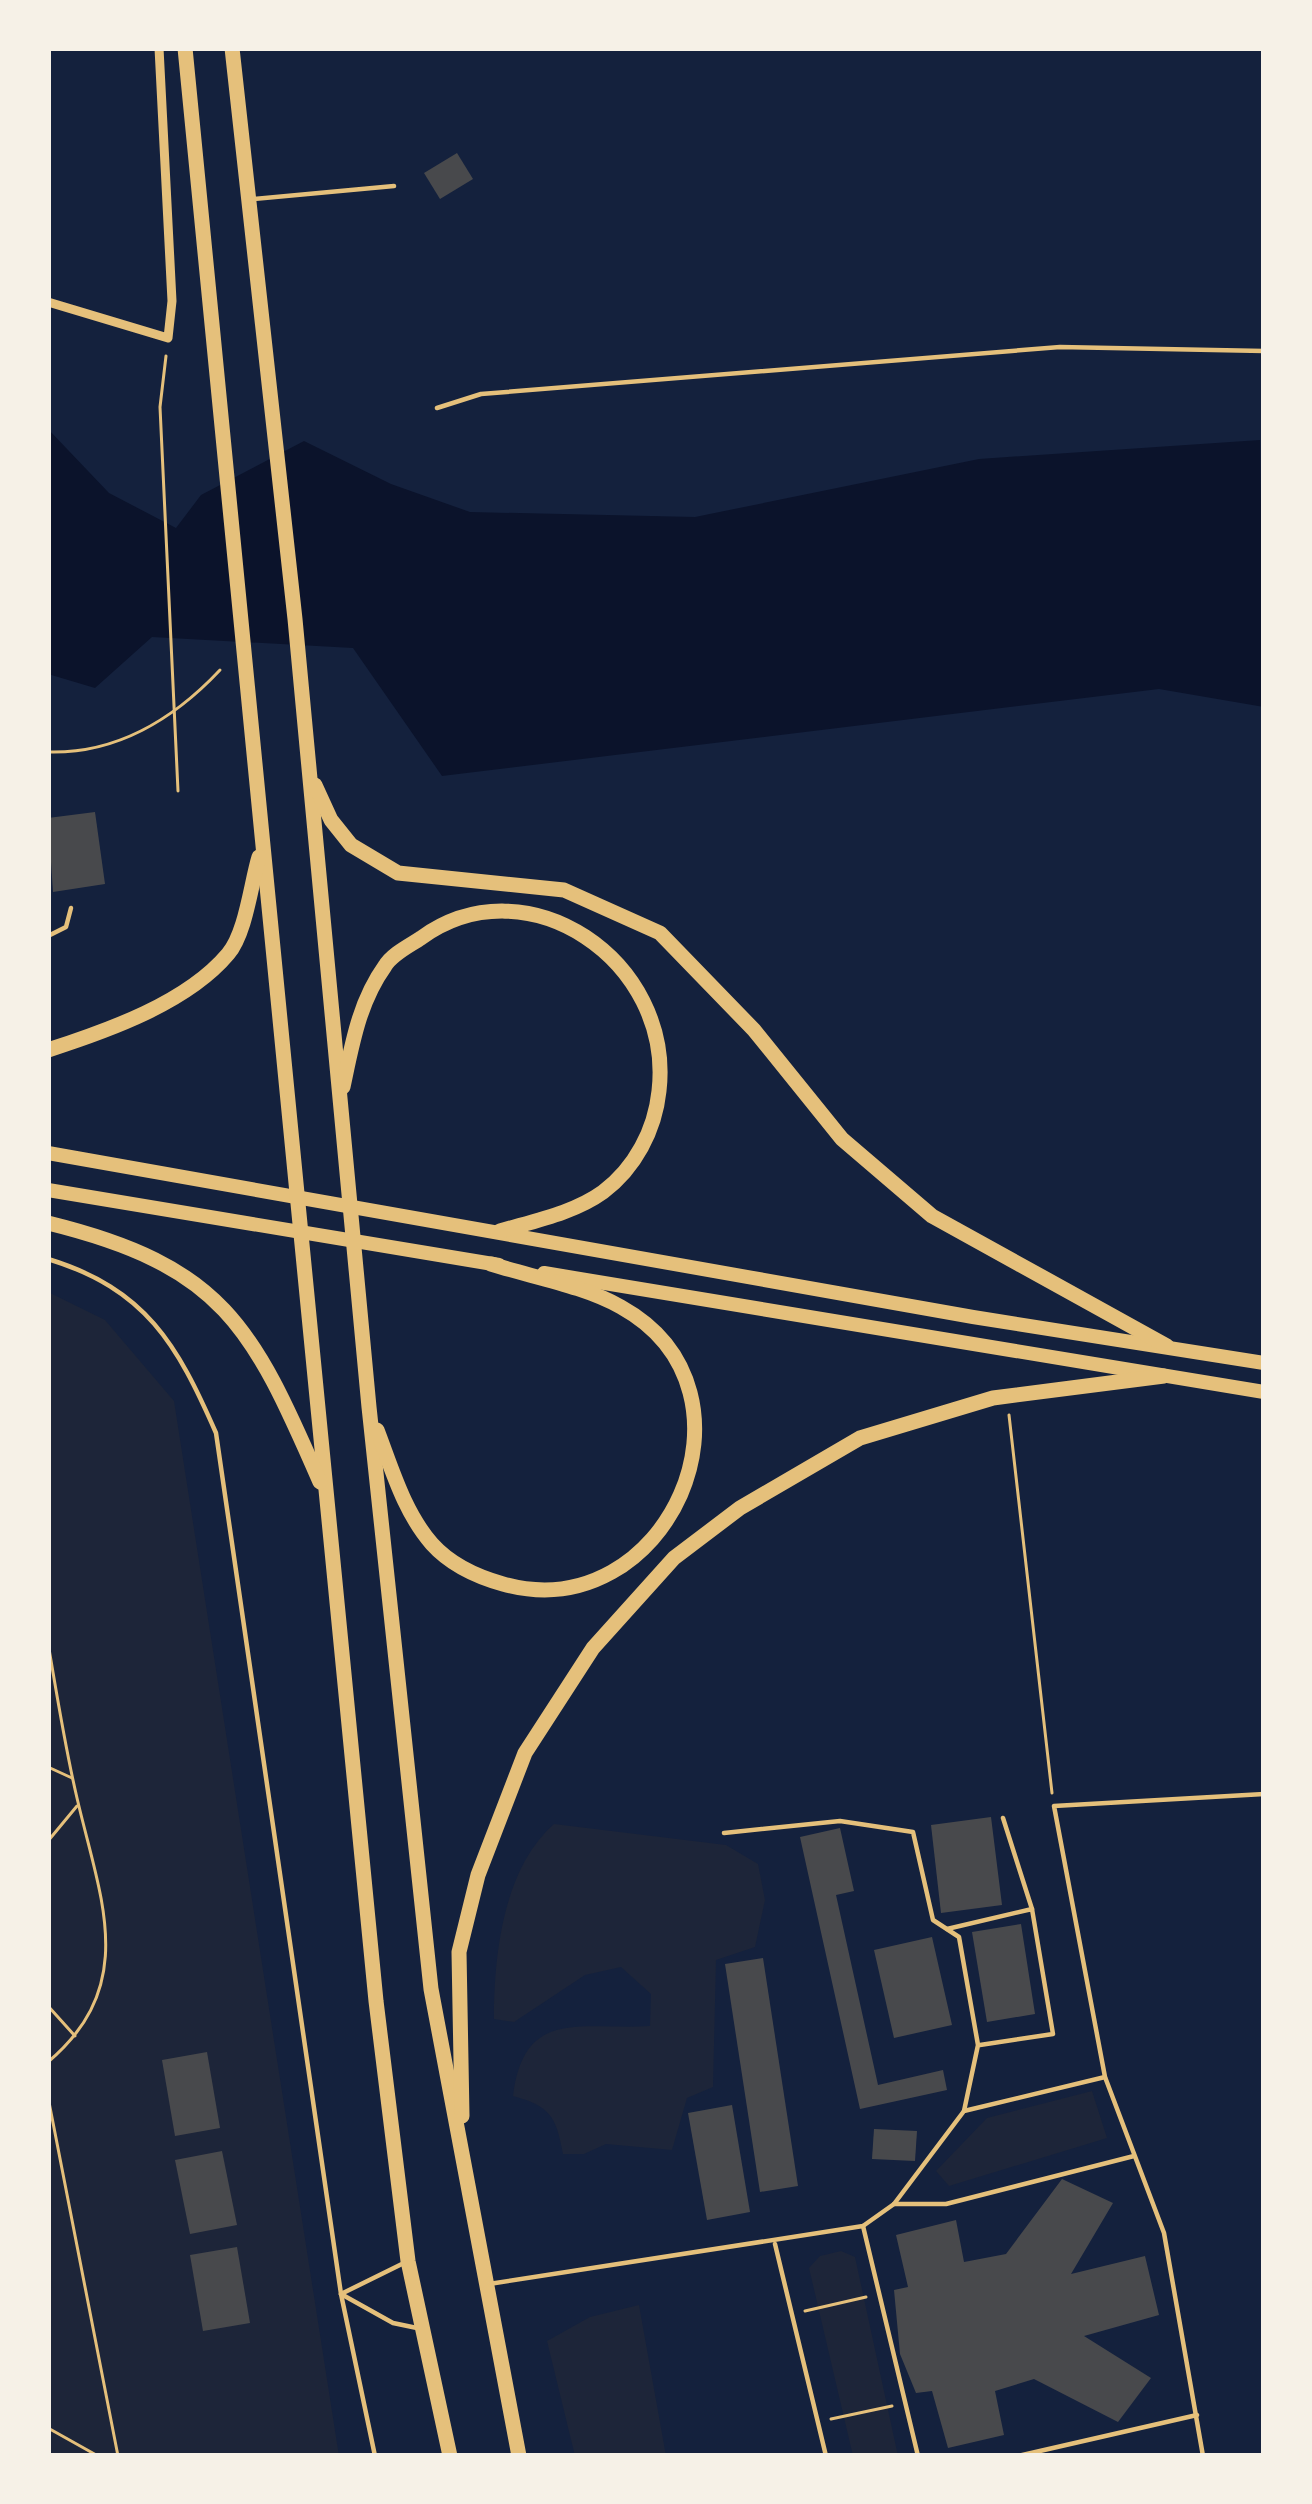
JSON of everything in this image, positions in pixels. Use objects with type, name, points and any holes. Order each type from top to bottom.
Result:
[{"type":"highway","points":[[185,48],[376,2002],[408,2261],[450,2456]]},
{"type":"highway","points":[[232,48],[431,1989],[519,2456]]},
{"type":"highway","points":[[309,771],[331,820],[351,845],[398,873],[564,890],[660,933],[754,1030],[842,1139],[932,1216],[1167,1346]]},
{"type":"highway","points":[[48,1050],[102,1032],[179,992],[230,952],[261,848]]},
{"type":"highway","points":[[339,1107],[356,1022],[386,963],[444,921],[500,913],[552,920],[612,953],[646,998],[663,1056],[657,1109],[639,1155],[603,1192],[566,1211],[500,1231]]},
{"type":"highway","points":[[48,1223],[158,1258],[222,1305],[261,1350],[326,1496]]},
{"type":"highway","points":[[369,1407],[403,1498],[433,1545],[476,1576],[529,1591],[580,1585],[624,1567],[665,1527],[687,1483],[698,1430],[687,1386],[666,1346],[622,1307],[491,1264]]},
{"type":"highway","points":[[463,2167],[459,1952],[478,1875],[525,1754],[593,1648],[674,1558],[740,1508],[860,1438],[1010,1395],[1164,1376]]},
{"type":"main road","points":[[48,1153],[973,1317],[1264,1363]]},
{"type":"main road","points":[[48,1190],[1264,1392]]},
{"type":"street","points":[[48,302],[168,338],[172,301],[159,48]]},
{"type":"lane","points":[[248,200],[394,186]]},
{"type":"lane","points":[[437,408],[481,394],[1060,347],[1264,351]]},
{"type":"lane","points":[[48,935],[66,927],[71,908]]},
{"type":"lane","points":[[48,1259],[98,1274],[148,1313],[184,1360],[216,1433],[341,2294],[375,2456]]},
{"type":"lane","points":[[1203,2456],[1165,2234],[1105,2077],[1054,1806],[1264,1794]]},
{"type":"lane","points":[[978,2045],[1053,2034],[1032,1909],[1003,1818]]},
{"type":"lane","points":[[486,2285],[775,2244],[862,2226],[894,2204],[964,2110],[978,2045],[958,1937],[933,1920],[913,1832],[839,1822],[724,1833]]},
{"type":"lane","points":[[946,1929],[1032,1909]]},
{"type":"lane","points":[[964,2110],[1105,2077]]},
{"type":"lane","points":[[894,2204],[946,2204],[1135,2155]]},
{"type":"lane","points":[[862,2226],[918,2456]]},
{"type":"lane","points":[[775,2244],[826,2456]]},
{"type":"lane","points":[[341,2294],[408,2261]]},
{"type":"lane","points":[[341,2294],[393,2323],[419,2328]]},
{"type":"lane","points":[[1018,2456],[1197,2415]]},
{"type":"path","points":[[168,338],[160,406],[178,791]]},
{"type":"path","points":[[48,752],[110,748],[189,703],[220,670]]},
{"type":"path","points":[[1010,1395],[1054,1806]]},
{"type":"path","points":[[48,1643],[72,1778],[109,1926],[100,1993],[76,2038],[48,2062]]},
{"type":"path","points":[[48,1767],[72,1778]]},
{"type":"path","points":[[48,1841],[79,1805]]},
{"type":"path","points":[[48,1909],[48,1945]]},
{"type":"path","points":[[48,2006],[76,2038]]},
{"type":"path","points":[[48,2098],[118,2456]]},
{"type":"path","points":[[792,2314],[879,2294]]},
{"type":"path","points":[[818,2422],[905,2404]]},
{"type":"path","points":[[48,2428],[98,2456]]},
{"type":"shaded area","points":[[48,429],[109,493],[176,528],[201,495],[304,441],[391,484],[470,512],[695,517],[979,459],[1260,440],[1264,707],[1159,689],[442,776],[353,648],[152,637],[95,688],[48,674]]},
{"type":"shaded area","points":[[48,1292],[105,1320],[174,1401],[339,2456],[48,2456]]},
{"type":"shaded area","points":[[554,1824],[726,1845],[758,1864],[765,1900],[755,1947],[716,1960],[713,2087],[687,2098],[672,2150],[606,2144],[584,2154],[563,2154],[549,2114],[513,2096],[519,2067],[544,2036],[580,2027],[650,2026],[651,1994],[621,1967],[585,1975],[514,2022],[494,2019],[505,1914],[523,1864]]},
{"type":"shaded area","points":[[1092,2091],[1107,2138],[949,2186],[936,2171],[987,2118]]},
{"type":"shaded area","points":[[841,2251],[855,2257],[898,2456],[853,2456],[809,2268],[820,2256]]},
{"type":"shaded area","points":[[639,2305],[666,2456],[575,2456],[547,2341],[590,2317]]},
{"type":"building","points":[[457,153],[473,179],[440,199],[424,173]]},
{"type":"building","points":[[95,812],[105,884],[53,892],[48,818]]},
{"type":"building","points":[[991,1817],[1002,1905],[941,1913],[931,1825]]},
{"type":"building","points":[[840,1828],[854,1891],[836,1895],[878,2085],[943,2070],[947,2090],[860,2109],[800,1837]]},
{"type":"building","points":[[1021,1924],[1035,2014],[987,2022],[972,1932]]},
{"type":"building","points":[[932,1937],[952,2025],[894,2038],[874,1950]]},
{"type":"building","points":[[763,1958],[798,2186],[760,2192],[725,1964]]},
{"type":"building","points":[[207,2052],[220,2128],[175,2136],[162,2060]]},
{"type":"building","points":[[732,2105],[750,2212],[707,2220],[688,2113]]},
{"type":"building","points":[[874,2129],[917,2131],[915,2161],[872,2159]]},
{"type":"building","points":[[222,2151],[237,2225],[190,2234],[175,2160]]},
{"type":"building","points":[[1062,2179],[1113,2203],[1071,2274],[1145,2256],[1159,2315],[1084,2336],[1151,2378],[1118,2422],[1034,2379],[995,2391],[1004,2435],[948,2448],[932,2391],[916,2393],[900,2354],[894,2290],[908,2287],[896,2235],[956,2220],[964,2262],[1006,2254]]},
{"type":"building","points":[[237,2247],[250,2323],[203,2331],[190,2255]]}]
